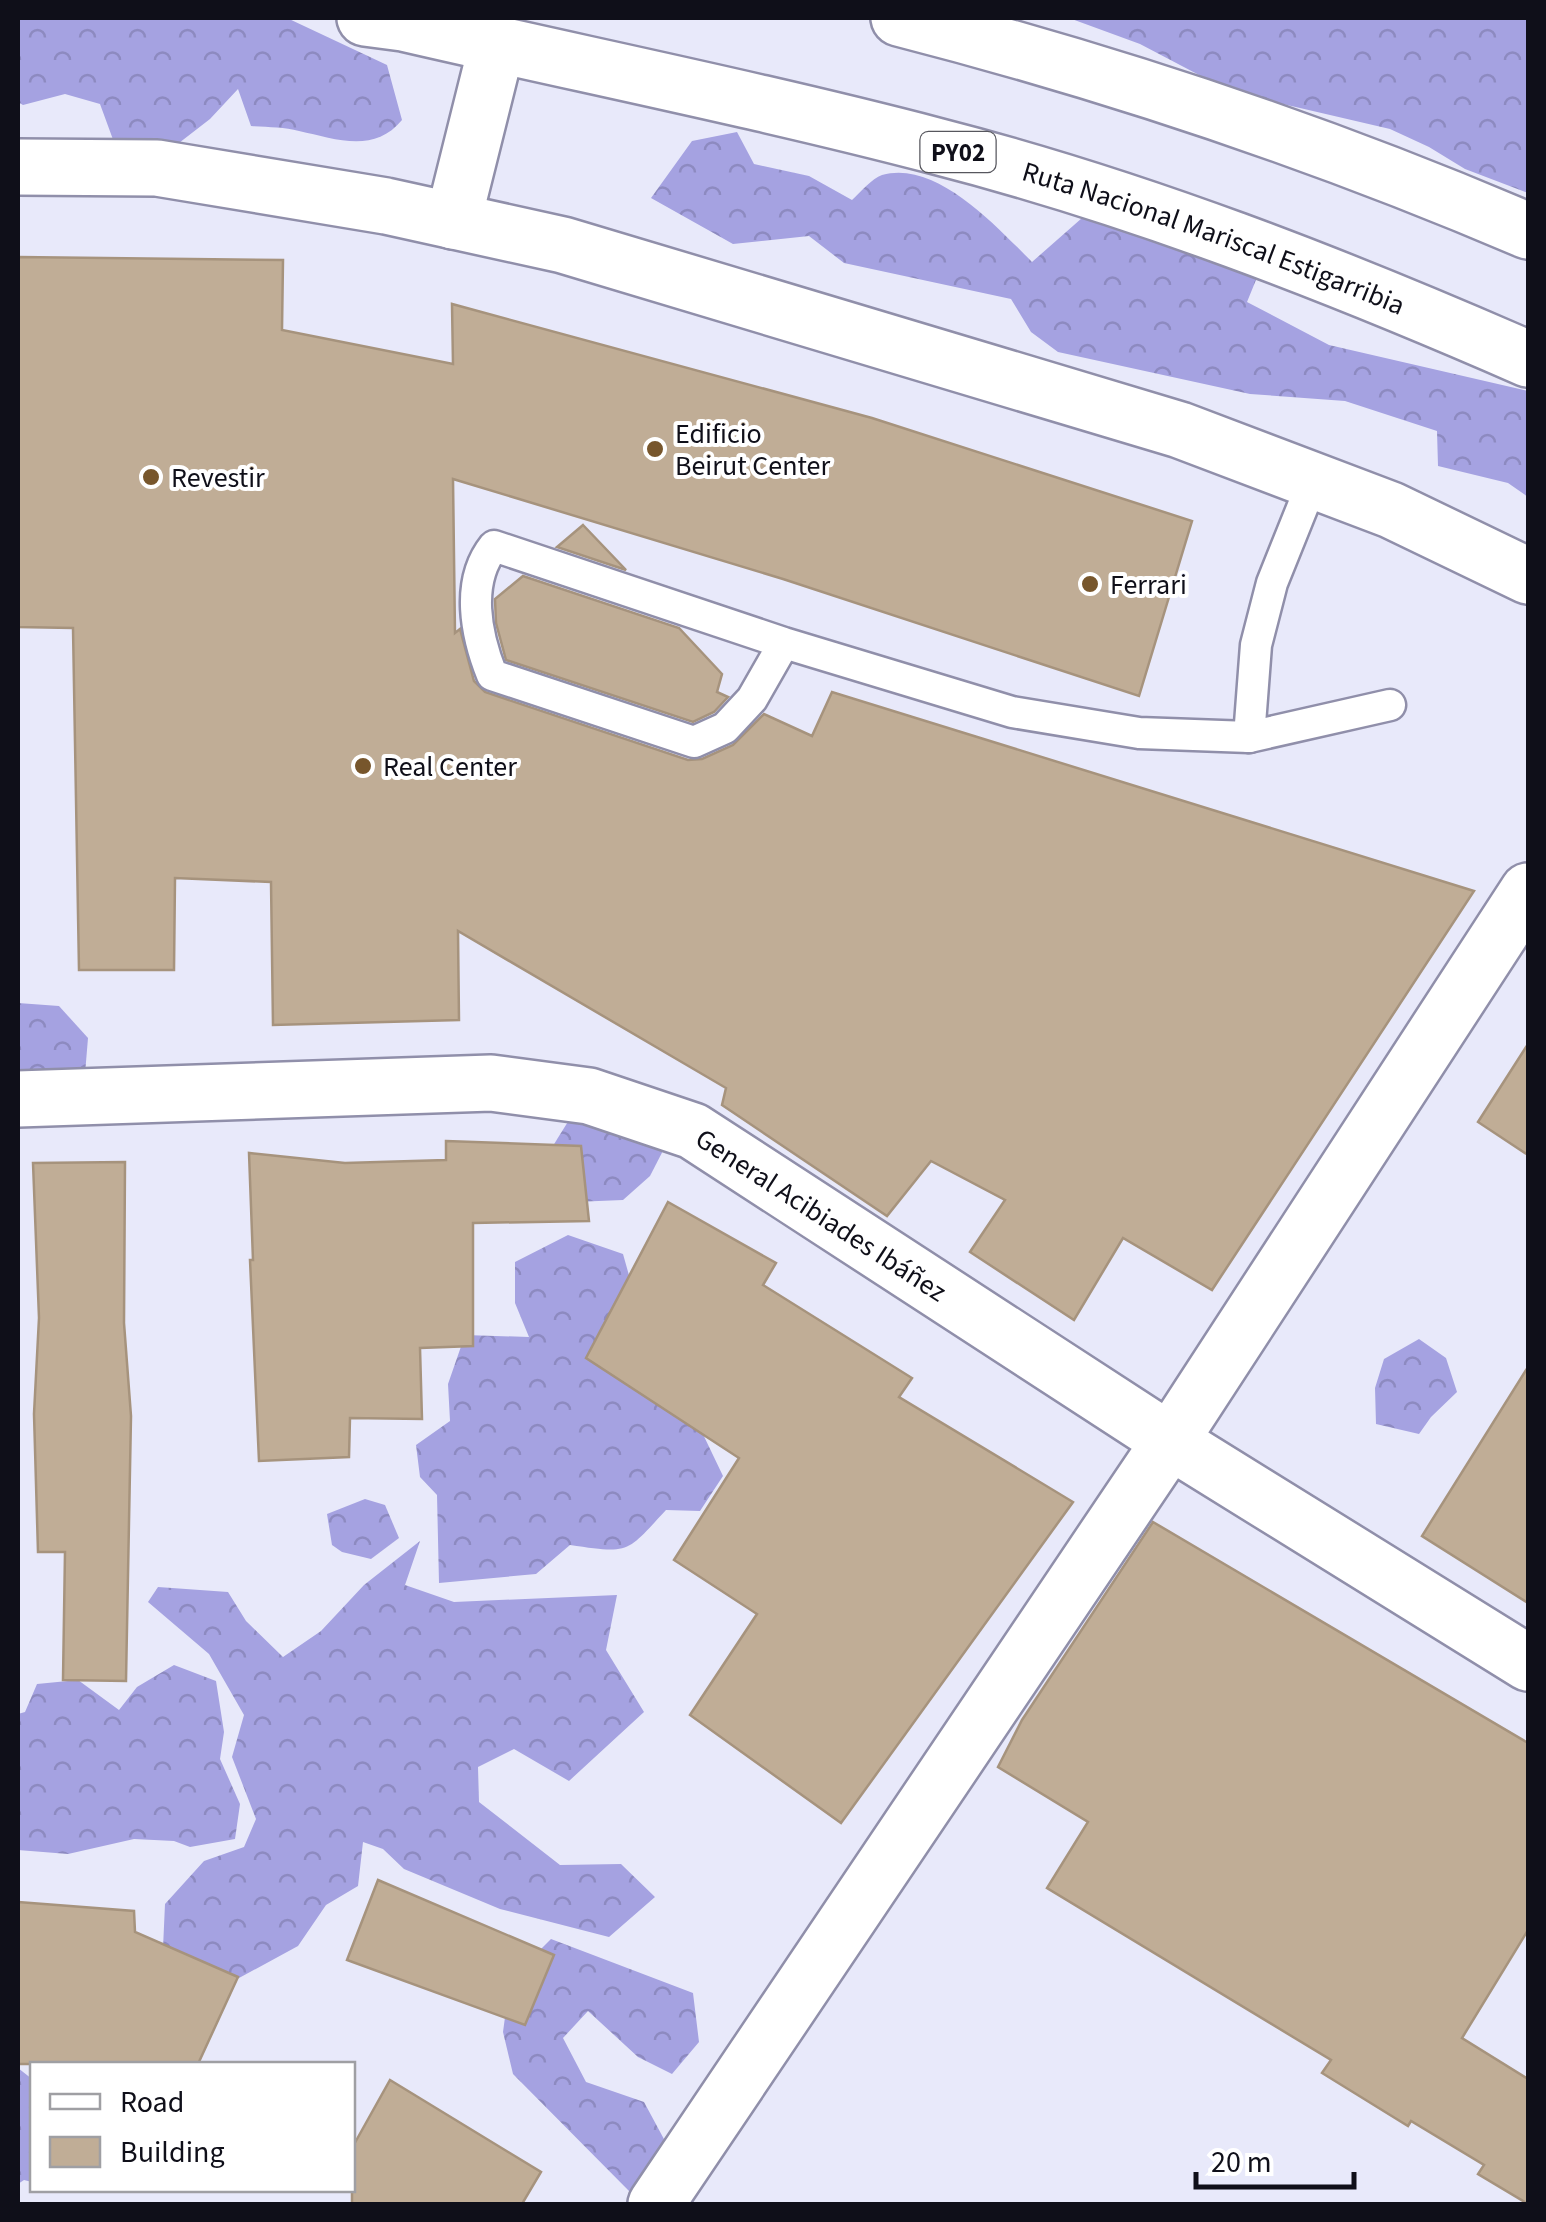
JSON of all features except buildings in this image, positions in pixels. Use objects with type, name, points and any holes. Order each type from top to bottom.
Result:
[{"type":"main road","name":"Ruta Nacional Mariscal Estigarribia","points":[[365,18],[937,146],[1157,212],[1387,297],[1528,359]]},
{"type":"main road","points":[[899,18],[1186,100],[1458,200],[1528,230]]},
{"type":"main road","points":[[453,221],[497,45]]},
{"type":"main road","points":[[18,166],[158,168],[386,206],[563,246],[1180,430],[1391,510],[1528,576]]},
{"type":"main road","points":[[656,2204],[1170,1442],[1528,891]]},
{"type":"main road","name":"General Acibiades Ibáñez","points":[[18,1098],[491,1084],[589,1096],[693,1131],[1170,1442],[1528,1663]]},
{"type":"lane","points":[[1249,737],[1256,644],[1272,582],[1312,480]]},
{"type":"lane","points":[[784,642],[752,699],[724,728],[694,742],[492,675],[481,648],[476,604],[480,562],[494,546],[1012,712],[1139,733],[1249,737],[1390,705]]},
{"type":"green space","points":[[18,18],[287,18],[387,65],[402,120],[391,131],[367,141],[251,126],[238,89],[210,119],[166,153],[115,145],[100,104],[65,94],[23,105],[18,102]]},
{"type":"green space","points":[[1069,18],[1528,18],[1528,193],[1465,169],[1390,129],[1220,86],[1140,44]]},
{"type":"green space","points":[[737,132],[754,164],[809,176],[852,200],[882,175],[903,173],[923,177],[984,215],[1032,262],[1082,218],[1188,246],[1258,275],[1247,302],[1329,345],[1528,391],[1528,497],[1508,483],[1438,466],[1437,431],[1345,401],[1250,394],[1058,352],[1031,332],[1011,299],[844,263],[809,236],[733,244],[651,198],[692,141]]},
{"type":"green space","points":[[18,1003],[59,1006],[88,1038],[85,1074],[18,1099]]},
{"type":"green space","points":[[574,1112],[669,1139],[650,1176],[623,1200],[574,1202],[551,1149]]},
{"type":"green space","points":[[568,1235],[623,1254],[632,1286],[723,1476],[700,1511],[666,1510],[626,1547],[570,1545],[536,1574],[439,1583],[437,1495],[420,1477],[416,1445],[450,1421],[448,1384],[465,1335],[529,1337],[515,1303],[515,1262]]},
{"type":"green space","points":[[1419,1339],[1446,1358],[1457,1392],[1419,1434],[1376,1424],[1375,1388],[1384,1359]]},
{"type":"green space","points":[[365,1499],[385,1505],[399,1538],[371,1559],[342,1552],[332,1545],[327,1514]]},
{"type":"green space","points":[[420,1541],[405,1585],[454,1602],[617,1595],[606,1650],[644,1712],[569,1781],[514,1749],[478,1767],[479,1802],[560,1865],[621,1864],[655,1897],[609,1937],[500,1909],[404,1869],[383,1849],[363,1842],[358,1886],[326,1905],[298,1946],[217,1990],[163,1948],[165,1904],[204,1861],[244,1847],[256,1819],[232,1757],[244,1715],[209,1654],[148,1602],[158,1587],[228,1592],[246,1621],[283,1657],[321,1631],[364,1585]]},
{"type":"green space","points":[[174,1665],[216,1681],[224,1732],[220,1759],[240,1804],[235,1839],[190,1847],[174,1841],[134,1839],[68,1854],[18,1850],[18,1714],[25,1712],[37,1684],[78,1680],[119,1710],[137,1687]]},
{"type":"green space","points":[[551,1939],[693,1993],[699,2042],[672,2074],[638,2057],[588,2011],[563,2038],[586,2082],[644,2102],[672,2154],[653,2184],[630,2192],[513,2074],[503,2032],[510,1980]]},
{"type":"green space","points":[[18,2068],[30,2077],[30,2182],[18,2184]]},
{"type":"place","name":"Edificio Beirut Center","points":[[655,449]]},
{"type":"place","name":"Revestir","points":[[151,477]]},
{"type":"place","name":"Ferrari","points":[[1090,584]]},
{"type":"place","name":"Real Center","points":[[363,766]]}]
